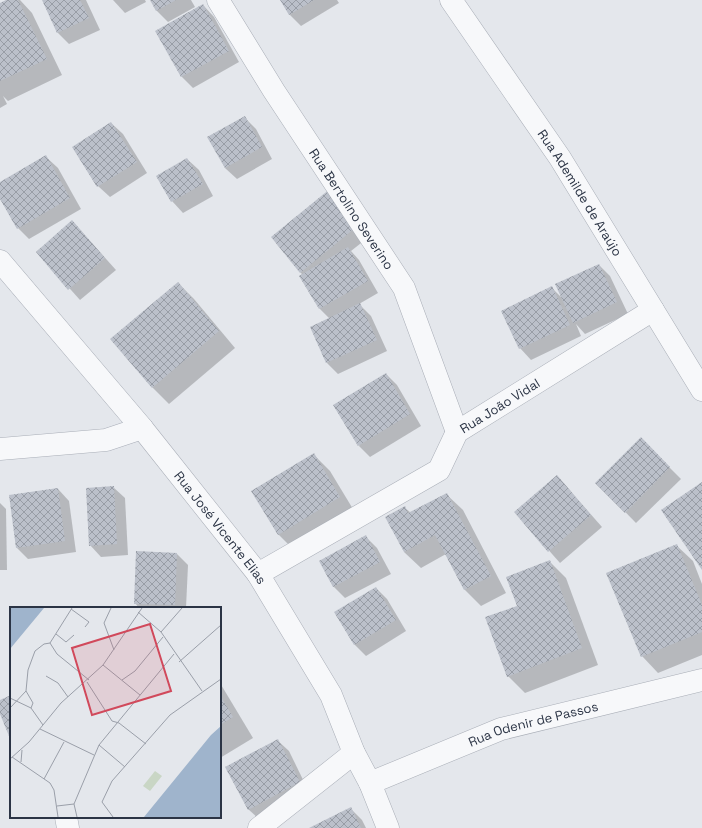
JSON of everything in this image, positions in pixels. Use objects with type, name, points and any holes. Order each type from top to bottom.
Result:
[{"type":"street","name":"Rua Bertolino Severino","points":[[218,0],[274,91],[404,288],[457,432]]},
{"type":"street","name":"Rua Ademilde de Araújo","points":[[451,0],[560,158],[702,390]]},
{"type":"street","name":"Rua José Vicente Elias","points":[[0,261],[142,428],[258,574],[331,695],[354,753],[370,783],[388,828]]},
{"type":"street","name":"Rua João Vidal","points":[[258,574],[438,470],[457,432],[653,310]]},
{"type":"street","points":[[0,449],[106,440],[142,428]]},
{"type":"street","name":"Rua Odenir de Passos","points":[[370,783],[501,729],[702,680]]},
{"type":"street","points":[[259,828],[354,753]]},
{"type":"street","points":[[66,818],[68,828]]},
{"type":"building","points":[[6,0],[18,0],[47,59],[0,81],[0,3]]},
{"type":"building","points":[[42,0],[80,0],[89,18],[57,33]]},
{"type":"building","points":[[150,0],[176,0],[156,11]]},
{"type":"building","points":[[280,0],[314,0],[289,15]]},
{"type":"building","points":[[203,4],[229,51],[181,77],[155,31]]},
{"type":"building","points":[[245,116],[262,147],[225,168],[207,137]]},
{"type":"building","points":[[111,122],[137,162],[97,187],[72,147]]},
{"type":"building","points":[[46,155],[70,198],[17,229],[0,199],[0,182]]},
{"type":"building","points":[[187,158],[203,184],[171,202],[156,176]]},
{"type":"building","points":[[331,188],[360,224],[300,273],[271,237]]},
{"type":"building","points":[[72,220],[105,258],[68,290],[36,252]]},
{"type":"building","points":[[348,247],[368,281],[319,309],[299,276]]},
{"type":"building","points":[[599,264],[617,302],[573,323],[555,284]]},
{"type":"building","points":[[178,282],[219,331],[152,388],[110,339]]},
{"type":"building","points":[[552,286],[570,325],[519,349],[501,311]]},
{"type":"building","points":[[360,303],[377,340],[326,363],[310,327]]},
{"type":"building","points":[[386,373],[410,414],[358,446],[333,405]]},
{"type":"building","points":[[641,437],[670,467],[625,513],[595,483]]},
{"type":"building","points":[[314,453],[340,497],[278,535],[251,491]]},
{"type":"building","points":[[557,475],[591,515],[548,552],[514,512]]},
{"type":"building","points":[[702,482],[702,570],[661,510]]},
{"type":"building","points":[[114,486],[117,544],[89,546],[86,488]]},
{"type":"building","points":[[58,488],[65,541],[16,548],[9,495]]},
{"type":"building","points":[[447,493],[491,576],[464,590],[435,535],[404,552],[385,517],[405,506],[408,513]]},
{"type":"building","points":[[366,535],[380,562],[333,587],[319,561]]},
{"type":"building","points":[[677,544],[702,605],[702,632],[641,657],[606,573]]},
{"type":"building","points":[[136,551],[177,553],[175,605],[134,604]]},
{"type":"building","points":[[550,560],[582,648],[507,677],[485,617],[517,606],[506,577]]},
{"type":"building","points":[[376,587],[396,620],[354,645],[334,612]]},
{"type":"building","points":[[10,695],[10,739],[0,714],[0,700]]},
{"type":"building","points":[[221,697],[233,717],[221,724]]},
{"type":"building","points":[[278,739],[300,782],[248,810],[225,767]]},
{"type":"building","points":[[351,807],[361,828],[309,828]]}]
